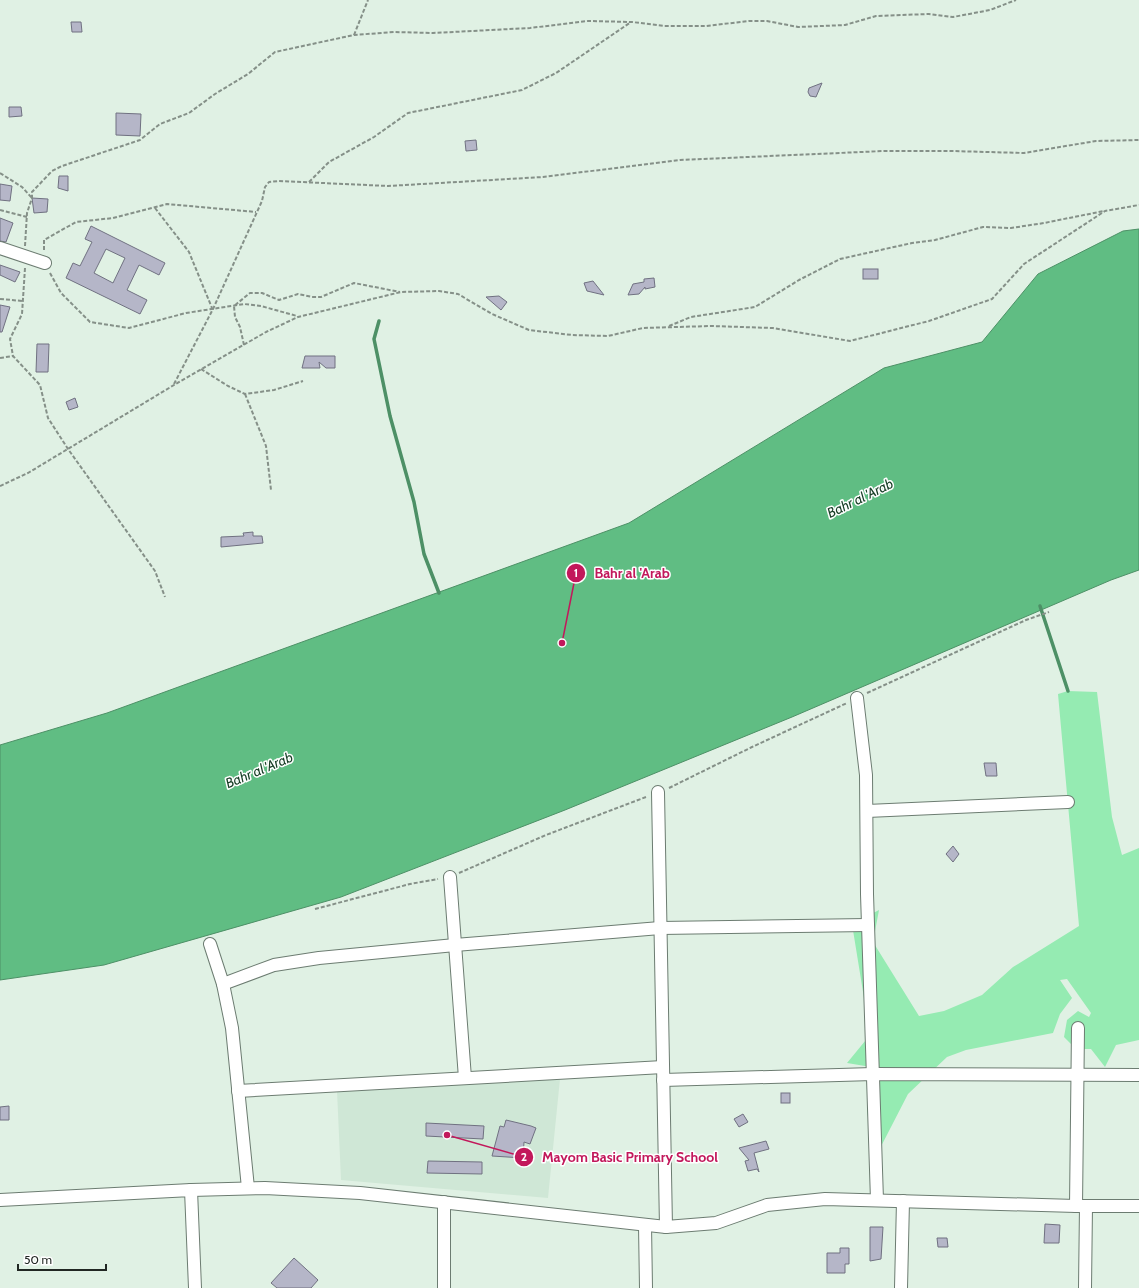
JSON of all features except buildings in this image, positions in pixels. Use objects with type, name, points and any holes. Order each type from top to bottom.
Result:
[{"type":"street","points":[[0,248],[45,263]]},
{"type":"street","points":[[857,698],[866,775],[868,925],[874,1074],[876,1200]]},
{"type":"street","points":[[658,792],[666,1227]]},
{"type":"street","points":[[866,811],[1068,802]]},
{"type":"street","points":[[450,877],[464,1078]]},
{"type":"street","points":[[223,984],[274,965],[319,958],[455,945],[660,928],[868,925]]},
{"type":"street","points":[[210,944],[223,984],[232,1028],[248,1188]]},
{"type":"street","points":[[1078,1028],[1077,1074],[1085,1288]]},
{"type":"street","points":[[238,1091],[663,1067]]},
{"type":"street","points":[[663,1080],[874,1074],[1139,1075]]},
{"type":"street","points":[[0,1200],[191,1190],[265,1188],[360,1193],[666,1227],[716,1223],[767,1205],[825,1199],[1081,1206],[1139,1206]]},
{"type":"street","points":[[191,1190],[195,1288]]},
{"type":"street","points":[[900,1288],[903,1201]]},
{"type":"street","points":[[444,1202],[444,1288]]},
{"type":"street","points":[[645,1225],[646,1288]]},
{"type":"path","points":[[354,35],[368,0]]},
{"type":"path","points":[[165,597],[155,571],[68,449],[48,418],[40,385],[13,356],[10,339],[22,314],[27,213],[32,198],[32,192],[52,171],[62,166],[140,140],[160,124],[189,113],[215,94],[248,74],[275,52],[354,35],[394,32],[433,34],[530,28],[588,21],[632,22],[664,26],[706,26],[749,21],[767,21],[798,27],[845,25],[876,16],[929,14],[953,17],[990,10],[1016,0]]},
{"type":"path","points":[[309,182],[329,162],[374,137],[408,113],[522,90],[556,73],[632,22]]},
{"type":"path","points":[[174,385],[213,309],[262,201],[265,187],[269,182],[309,182],[388,186],[543,178],[680,160],[884,151],[1024,153],[1096,141],[1139,140]]},
{"type":"path","points":[[0,173],[22,187],[32,198]]},
{"type":"path","points":[[257,212],[167,204],[113,218],[76,222],[44,240],[45,263],[61,293],[90,322],[129,328],[186,313],[244,304],[261,306],[298,317]]},
{"type":"path","points":[[667,327],[692,317],[756,306],[799,280],[840,259],[912,243],[935,240],[983,227],[1011,228],[1139,205]]},
{"type":"path","points":[[155,208],[189,252],[213,309]]},
{"type":"path","points":[[0,210],[27,217]]},
{"type":"path","points":[[0,486],[28,473],[201,369],[266,332],[298,317],[400,292],[439,291],[458,294],[492,314],[529,330],[572,335],[608,336],[643,328],[711,326],[773,328],[850,341],[929,321],[992,299],[1024,264],[1105,211]]},
{"type":"path","points":[[234,306],[250,293],[262,293],[279,300],[298,294],[321,297],[354,283],[400,292]]},
{"type":"path","points":[[0,300],[23,302]]},
{"type":"path","points":[[234,306],[235,317],[240,327],[244,345]]},
{"type":"path","points":[[0,358],[13,356]]},
{"type":"path","points":[[201,369],[244,394],[274,390],[303,381]]},
{"type":"path","points":[[244,394],[266,446],[271,490]]},
{"type":"path","points":[[315,909],[410,884],[450,877],[546,835],[672,787],[752,747],[857,698],[1019,623],[1048,612]]},
{"type":"shaded area","points":[[1068,691],[1097,692],[1112,817],[1122,855],[1139,848],[1139,1040],[1116,1045],[1105,1067],[1091,1049],[1076,1049],[1064,1037],[1067,1020],[1078,1011],[1089,1017],[1091,1013],[1067,979],[1060,980],[1072,998],[1060,1014],[1053,1033],[966,1050],[947,1057],[908,1094],[874,1160],[867,1110],[871,1067],[847,1063],[870,1035],[852,924],[879,910],[873,942],[919,1016],[944,1011],[982,995],[1013,967],[1079,926],[1058,694]]},
{"type":"shaded area","points":[[560,1079],[548,1198],[341,1180],[337,1091]]},
{"type":"water","points":[[1139,229],[1139,570],[1111,580],[792,717],[565,810],[341,897],[104,965],[0,980],[0,745],[107,713],[629,523],[884,368],[982,342],[1038,274],[1123,231]]},
{"type":"waterway","points":[[379,321],[374,339],[390,416],[414,502],[424,554],[439,593]]},
{"type":"waterway","points":[[1040,606],[1068,691]]},
{"type":"place","name":"Bahr al 'Arab","points":[[562,643]]},
{"type":"place","name":"Mayom Basic Primary School","points":[[447,1135]]}]
